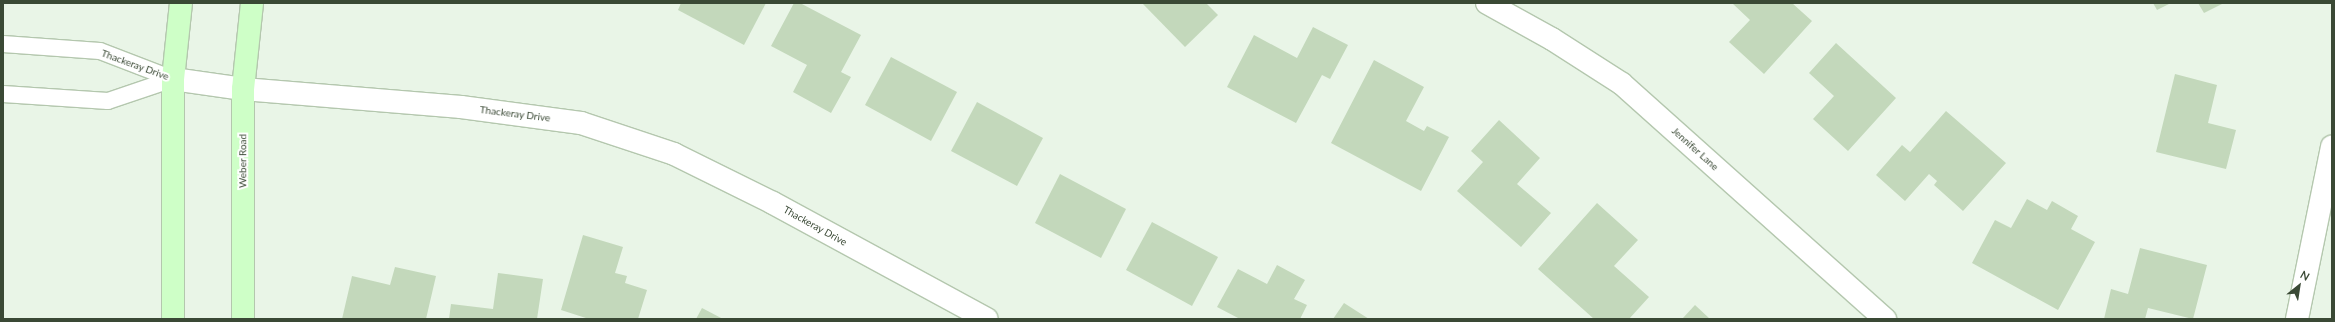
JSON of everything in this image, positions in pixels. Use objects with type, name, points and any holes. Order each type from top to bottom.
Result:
[{"type":"main road","points":[[173,319],[173,79],[181,3]]},
{"type":"main road","name":"Weber Road","points":[[243,319],[243,89],[252,3]]},
{"type":"street","name":"Jennifer Lane","points":[[1487,3],[1552,39],[1622,84],[1885,319]]},
{"type":"street","name":"Thackeray Drive","points":[[173,79],[243,89],[460,107],[581,122],[674,154],[773,203],[987,319]]},
{"type":"street","points":[[2297,319],[2332,147]]},
{"type":"lane","name":"Thackeray Drive","points":[[3,44],[100,51],[173,79]]},
{"type":"lane","points":[[3,94],[108,101],[173,79]]},
{"type":"building","points":[[681,3],[766,3],[744,45],[678,10]]},
{"type":"building","points":[[794,3],[800,3],[861,35],[841,72],[851,77],[831,113],[793,92],[807,65],[771,46]]},
{"type":"building","points":[[1142,3],[1206,3],[1218,15],[1185,47]]},
{"type":"building","points":[[1732,3],[1792,3],[1812,21],[1764,74],[1729,42],[1750,20]]},
{"type":"building","points":[[2153,3],[2171,3],[2157,10]]},
{"type":"building","points":[[2198,3],[2224,3],[2204,13]]},
{"type":"building","points":[[1313,27],[1348,45],[1330,79],[1322,75],[1296,123],[1227,87],[1254,35],[1297,58]]},
{"type":"building","points":[[1836,43],[1896,98],[1848,151],[1813,119],[1834,96],[1809,73]]},
{"type":"building","points":[[891,57],[957,92],[931,141],[865,105]]},
{"type":"building","points":[[1374,60],[1424,87],[1406,121],[1424,131],[1427,126],[1449,137],[1421,191],[1331,143]]},
{"type":"building","points":[[2175,74],[2217,85],[2208,123],[2236,130],[2226,169],[2156,152]]},
{"type":"building","points":[[977,102],[1043,138],[1017,186],[951,151]]},
{"type":"building","points":[[1946,111],[2006,163],[1963,211],[1934,185],[1937,181],[1929,174],[1905,201],[1876,175],[1902,145],[1910,152]]},
{"type":"building","points":[[1499,120],[1540,158],[1517,184],[1551,213],[1521,247],[1457,191],[1483,162],[1471,151]]},
{"type":"building","points":[[1060,174],[1126,209],[1101,258],[1035,223]]},
{"type":"building","points":[[2027,199],[2047,210],[2052,201],[2078,216],[2071,229],[2095,242],[2058,310],[1972,263],[1995,220],[2011,228]]},
{"type":"building","points":[[1597,203],[1638,240],[1614,266],[1649,297],[1629,319],[1594,319],[1538,269]]},
{"type":"building","points":[[1152,222],[1218,257],[1192,306],[1126,270]]},
{"type":"building","points":[[583,235],[623,247],[615,273],[627,276],[625,283],[647,290],[638,319],[589,319],[561,310]]},
{"type":"building","points":[[2140,248],[2207,265],[2193,319],[2148,308],[2145,319],[2104,319],[2111,289],[2128,294]]},
{"type":"building","points":[[1277,265],[1305,280],[1294,299],[1307,305],[1300,319],[1240,319],[1217,307],[1238,269],[1267,284]]},
{"type":"building","points":[[395,267],[436,276],[426,319],[342,319],[352,276],[390,285]]},
{"type":"building","points":[[498,273],[543,279],[537,319],[449,319],[451,304],[493,309]]},
{"type":"building","points":[[1344,303],[1369,319],[1333,319]]},
{"type":"building","points":[[1695,305],[1710,319],[1682,319]]},
{"type":"building","points":[[702,308],[723,319],[696,319]]}]
